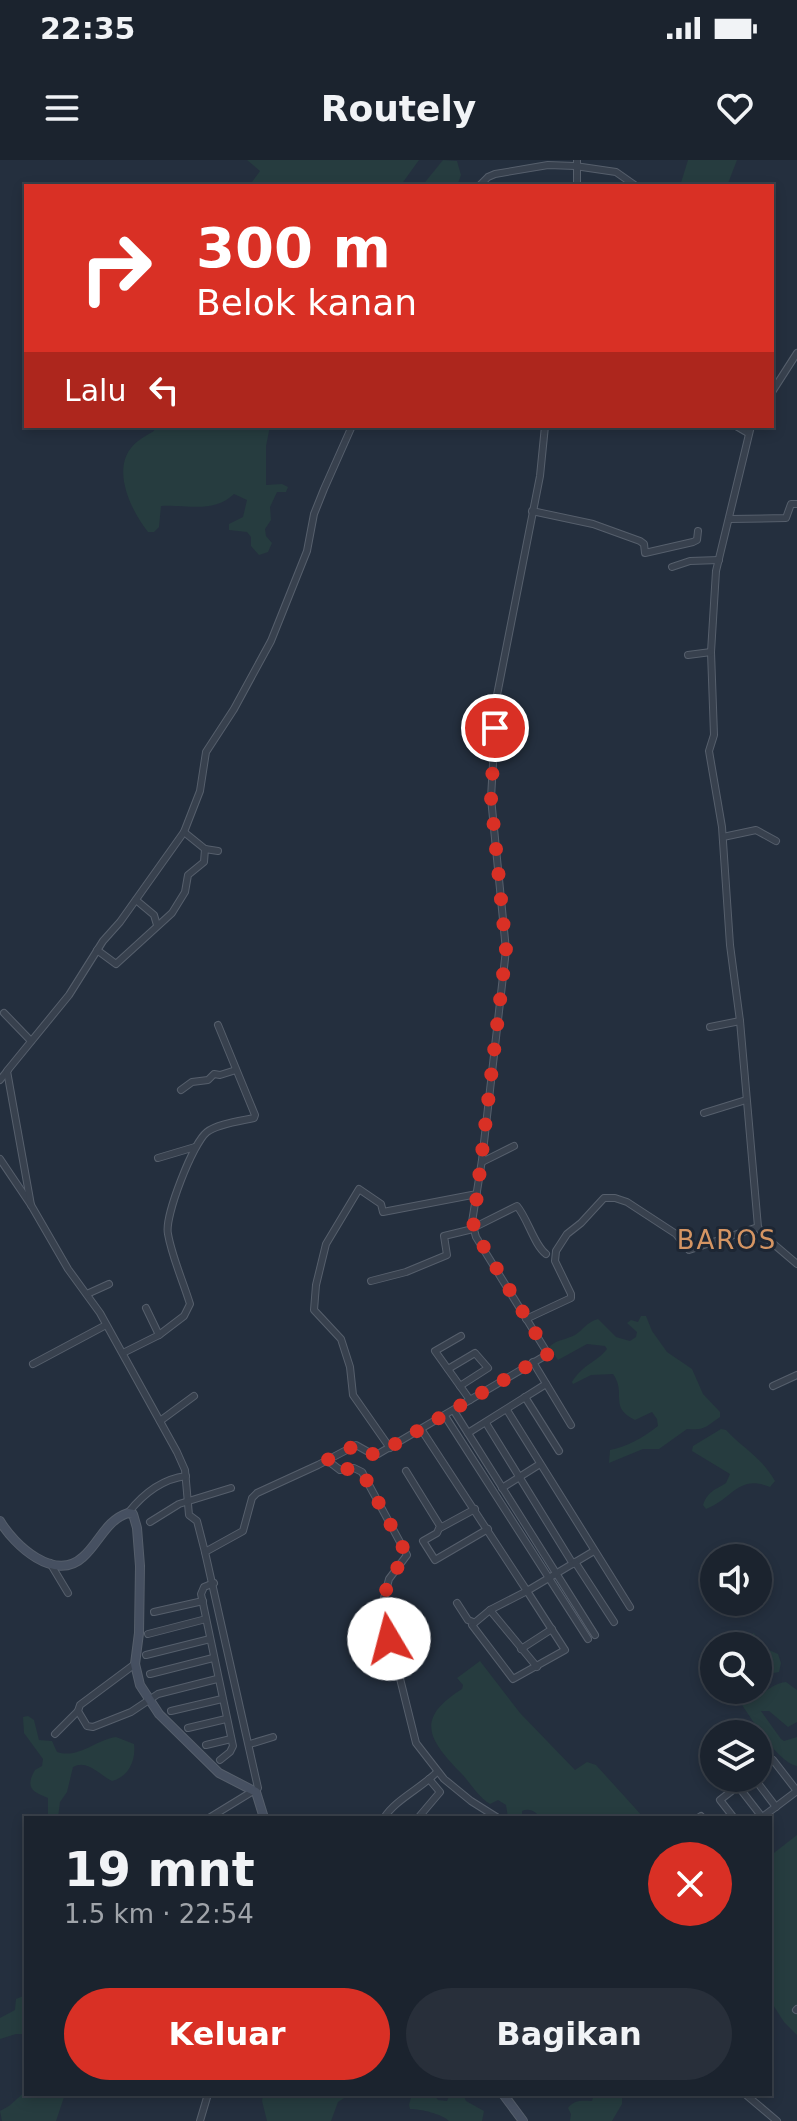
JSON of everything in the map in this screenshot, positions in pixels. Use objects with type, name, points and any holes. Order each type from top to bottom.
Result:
[{"type":"street","points":[[481,184],[495,174],[549,163],[576,163],[616,172],[633,184]]},
{"type":"street","points":[[576,163],[577,184]]},
{"type":"street","points":[[774,389],[797,353]]},
{"type":"street","points":[[0,1080],[69,995],[97,950],[184,832],[200,791],[206,752],[234,709],[271,641],[307,551],[314,514],[351,428]]},
{"type":"street","points":[[205,1552],[243,1531],[252,1498],[257,1493],[356,1445],[378,1454],[548,1354],[473,1228],[506,950],[491,798],[493,743],[500,678],[540,476],[545,428]]},
{"type":"street","points":[[750,430],[719,560],[711,616],[715,727],[709,751],[723,837],[730,945],[740,1021],[758,1227],[797,1264]]},
{"type":"street","points":[[730,519],[786,518],[791,504],[797,504]]},
{"type":"street","points":[[532,511],[612,529],[640,541],[644,544],[645,553],[693,542],[697,540],[698,531]]},
{"type":"street","points":[[672,567],[690,561],[719,560]]},
{"type":"street","points":[[688,655],[711,652]]},
{"type":"street","points":[[723,837],[756,830],[776,841]]},
{"type":"street","points":[[184,832],[205,849],[218,851]]},
{"type":"street","points":[[97,950],[116,964],[172,913],[181,900],[188,875],[204,862],[205,849]]},
{"type":"street","points":[[136,900],[154,915],[157,925]]},
{"type":"street","points":[[4,1013],[31,1041]]},
{"type":"street","points":[[710,1027],[740,1021]]},
{"type":"street","points":[[123,1353],[159,1335],[184,1316],[190,1304],[168,1233],[167,1220],[195,1147],[210,1130],[255,1116],[256,1112],[218,1025]]},
{"type":"street","points":[[8,1070],[16,1134],[31,1205]]},
{"type":"street","points":[[181,1090],[188,1088],[190,1082],[208,1080],[214,1074],[236,1070]]},
{"type":"street","points":[[704,1113],[746,1100]]},
{"type":"street","points":[[482,1162],[514,1146]]},
{"type":"street","points":[[158,1158],[195,1147]]},
{"type":"street","points":[[0,1159],[123,1353],[177,1452],[186,1476],[189,1515],[197,1521],[214,1583],[263,1816]]},
{"type":"street","points":[[390,1448],[353,1395],[350,1367],[341,1339],[314,1310],[316,1285],[326,1244],[359,1189],[381,1204],[383,1212],[477,1194]]},
{"type":"street","points":[[526,1319],[571,1298],[555,1261],[556,1251],[567,1234],[604,1198],[627,1202],[676,1234],[689,1250],[758,1227]]},
{"type":"street","points":[[371,1281],[406,1272],[447,1255],[444,1236],[473,1228],[517,1206],[546,1254]]},
{"type":"street","points":[[87,1294],[109,1284]]},
{"type":"street","points":[[146,1308],[159,1335]]},
{"type":"street","points":[[33,1364],[106,1325]]},
{"type":"street","points":[[461,1336],[435,1351],[470,1400]]},
{"type":"street","points":[[448,1369],[475,1353],[488,1368],[460,1386]]},
{"type":"street","points":[[533,1362],[571,1425]]},
{"type":"street","points":[[773,1386],[797,1375]]},
{"type":"street","points":[[468,1433],[546,1384]]},
{"type":"street","points":[[160,1421],[194,1396]]},
{"type":"street","points":[[525,1397],[559,1451]]},
{"type":"street","points":[[507,1410],[630,1607]]},
{"type":"street","points":[[445,1416],[548,1580],[591,1637],[556,1574],[454,1411]]},
{"type":"street","points":[[486,1423],[614,1622]]},
{"type":"street","points":[[421,1429],[567,1653],[513,1679],[472,1627],[473,1622]]},
{"type":"street","points":[[327,1460],[340,1470],[354,1468],[362,1472],[407,1555],[389,1579],[382,1606],[416,1743],[437,1772],[471,1801],[495,1816]]},
{"type":"street","points":[[502,1488],[540,1464]]},
{"type":"street","points":[[406,1471],[440,1528]]},
{"type":"street","points":[[0,1521],[17,1543],[41,1560],[68,1564],[80,1560],[113,1520],[128,1513],[155,1487],[186,1476]]},
{"type":"street","points":[[150,1522],[160,1514],[188,1502],[231,1488]]},
{"type":"street","points":[[475,1509],[423,1541],[435,1560],[488,1529]]},
{"type":"street","points":[[128,1513],[135,1518],[137,1528],[140,1613],[135,1664],[140,1685],[159,1714],[219,1773],[256,1792]]},
{"type":"street","points":[[137,1528],[163,1518]]},
{"type":"street","points":[[473,1622],[594,1551]]},
{"type":"street","points":[[50,1563],[68,1593]]},
{"type":"street","points":[[214,1583],[201,1589],[231,1739],[232,1750],[220,1760]]},
{"type":"street","points":[[154,1612],[203,1601]]},
{"type":"street","points":[[457,1603],[468,1620],[473,1622]]},
{"type":"street","points":[[490,1610],[537,1667]]},
{"type":"street","points":[[148,1634],[206,1619]]},
{"type":"street","points":[[521,1649],[552,1629]]},
{"type":"street","points":[[146,1655],[210,1639]]},
{"type":"street","points":[[150,1674],[213,1658]]},
{"type":"street","points":[[55,1734],[78,1711],[80,1705],[135,1664]]},
{"type":"street","points":[[78,1711],[87,1726],[93,1727],[131,1712],[163,1692],[217,1679]]},
{"type":"street","points":[[171,1711],[222,1699]]},
{"type":"street","points":[[188,1728],[226,1719]]},
{"type":"street","points":[[250,1744],[273,1737]]},
{"type":"street","points":[[206,1745],[231,1739]]},
{"type":"street","points":[[765,1816],[797,1791],[772,1761]]},
{"type":"street","points":[[385,1816],[389,1809],[437,1772]]},
{"type":"street","points":[[420,1816],[440,1792],[429,1779]]},
{"type":"street","points":[[732,1816],[720,1800],[738,1786],[760,1816]]},
{"type":"street","points":[[213,1816],[256,1792]]},
{"type":"street","points":[[765,1792],[776,1807]]},
{"type":"street","points":[[200,2121],[207,2096]]},
{"type":"street","points":[[504,2096],[523,2121]]},
{"type":"street","points":[[747,2096],[777,2121]]},
{"type":"green space","points":[[247,160],[419,160],[402,184],[250,184],[260,171]]},
{"type":"green space","points":[[443,160],[457,161],[461,175],[458,184],[424,184]]},
{"type":"green space","points":[[688,160],[737,160],[728,184],[681,184]]},
{"type":"green space","points":[[155,428],[270,428],[266,446],[266,485],[282,484],[288,487],[286,492],[277,492],[270,507],[271,520],[265,529],[272,543],[268,552],[259,555],[251,546],[251,537],[247,532],[229,530],[229,524],[243,517],[247,500],[234,494],[209,506],[161,506],[159,527],[154,532],[148,532],[129,499],[123,474],[129,451]]},
{"type":"green space","points":[[641,1316],[646,1316],[667,1352],[692,1369],[703,1394],[720,1412],[720,1417],[704,1428],[687,1429],[659,1449],[643,1449],[609,1463],[610,1450],[647,1434],[658,1426],[657,1419],[652,1412],[635,1420],[622,1410],[619,1387],[613,1374],[591,1375],[573,1384],[581,1371],[607,1349],[605,1346],[587,1344],[558,1360],[549,1347],[575,1335],[598,1319],[616,1337],[630,1341],[637,1332],[627,1323],[631,1320],[638,1322]]},
{"type":"green space","points":[[721,1429],[758,1459],[775,1481],[770,1487],[759,1484],[743,1486],[706,1509],[703,1505],[707,1497],[726,1483],[730,1474],[692,1451],[693,1446]]},
{"type":"green space","points":[[772,1651],[778,1654],[781,1663],[779,1672],[772,1673]]},
{"type":"green space","points":[[480,1661],[520,1713],[575,1770],[587,1762],[596,1765],[642,1816],[538,1816],[527,1810],[522,1811],[522,1816],[508,1816],[506,1805],[498,1800],[490,1804],[440,1749],[431,1729],[438,1709],[462,1689],[463,1685],[457,1678]]},
{"type":"green space","points":[[786,1682],[797,1690],[797,1722],[788,1727],[769,1711],[761,1711],[767,1720],[752,1720],[741,1704],[772,1704],[772,1687]]},
{"type":"green space","points":[[28,1716],[34,1720],[39,1740],[52,1741],[57,1752],[73,1753],[116,1737],[134,1744],[134,1756],[123,1776],[112,1781],[89,1766],[73,1767],[58,1816],[48,1816],[48,1798],[35,1792],[30,1782],[35,1770],[42,1766],[43,1759],[24,1733],[23,1717]]},
{"type":"green space","points":[[772,1726],[784,1741],[797,1737],[797,1766],[772,1747]]},
{"type":"green space","points":[[797,1835],[797,2035],[772,2003],[772,1854]]},
{"type":"green space","points":[[24,1996],[24,2034],[0,2039],[0,2018],[15,2010],[16,1999]]},
{"type":"green space","points":[[24,2093],[24,2096],[64,2096],[56,2121],[2,2121],[0,2111]]},
{"type":"green space","points":[[263,2096],[347,2096],[338,2102],[331,2121],[267,2121]]},
{"type":"green space","points":[[411,2096],[435,2096],[438,2100],[447,2101],[449,2096],[464,2096],[466,2101],[484,2111],[482,2121],[449,2121],[431,2112],[410,2109]]},
{"type":"green space","points":[[593,2096],[622,2096],[622,2104],[612,2121],[570,2121],[568,2108],[571,2105],[592,2101]]},
{"type":"district","name":"BAROS","points":[[727,1240]]},
{"type":"route","points":[[389,1639],[382,1606],[389,1579],[407,1555],[362,1472],[358,1468],[340,1470],[327,1460],[356,1445],[378,1454],[548,1354],[476,1237],[472,1222],[482,1162],[506,950],[491,798],[495,728]]}]
